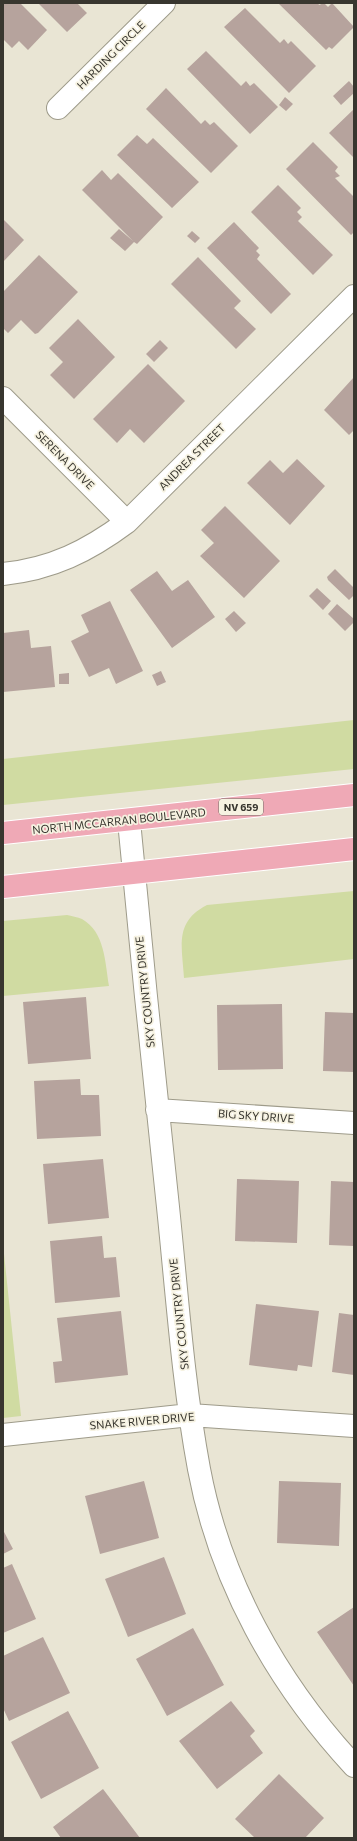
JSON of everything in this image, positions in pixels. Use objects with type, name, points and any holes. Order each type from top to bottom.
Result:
[{"type":"main road","name":"NORTH MCCARRAN BOULEVARD","points":[[3,833],[354,795]]},
{"type":"main road","points":[[3,887],[354,849]]},
{"type":"street","name":"HARDING CIRCLE","points":[[58,108],[164,3]]},
{"type":"street","name":"ANDREA STREET","points":[[3,574],[26,572],[64,560],[102,540],[127,522],[354,296]]},
{"type":"street","name":"SERENA DRIVE","points":[[3,398],[127,522]]},
{"type":"street","name":"SKY COUNTRY DRIVE","points":[[129,820],[157,1110],[190,1414],[199,1471],[214,1530],[234,1584],[261,1641],[297,1697],[333,1744],[354,1766]]},
{"type":"street","name":"BIG SKY DRIVE","points":[[157,1110],[354,1123]]},
{"type":"street","name":"SNAKE RIVER DRIVE","points":[[3,1435],[190,1414],[354,1426]]},
{"type":"green space","points":[[354,720],[354,769],[3,805],[3,759]]},
{"type":"green space","points":[[354,891],[354,959],[184,978],[182,936],[189,919],[196,912],[207,905]]},
{"type":"green space","points":[[67,915],[82,919],[90,925],[100,940],[105,958],[109,986],[3,996],[3,921]]},
{"type":"green space","points":[[3,1244],[21,1416],[3,1418]]},
{"type":"building","points":[[3,3],[20,3],[47,30],[28,50],[19,41],[12,48],[3,39]]},
{"type":"building","points":[[38,3],[77,3],[87,13],[67,32]]},
{"type":"building","points":[[278,3],[318,3],[319,5],[324,3],[328,7],[332,3],[354,27],[332,49],[329,47],[326,50]]},
{"type":"building","points":[[245,8],[280,43],[284,39],[288,44],[291,41],[316,66],[289,93],[224,27]]},
{"type":"building","points":[[206,51],[241,86],[246,81],[250,86],[254,83],[278,107],[250,134],[187,69]]},
{"type":"building","points":[[349,81],[354,87],[354,93],[341,105],[333,96]]},
{"type":"building","points":[[166,88],[201,124],[205,120],[210,125],[214,122],[238,146],[211,173],[146,109]]},
{"type":"building","points":[[285,97],[293,104],[286,111],[279,105]]},
{"type":"building","points":[[354,109],[354,158],[329,133]]},
{"type":"building","points":[[137,135],[147,144],[153,138],[199,182],[172,208],[117,155]]},
{"type":"building","points":[[313,142],[338,167],[335,171],[340,176],[335,178],[354,197],[354,232],[351,235],[286,169]]},
{"type":"building","points":[[102,170],[111,180],[118,173],[163,217],[137,244],[134,242],[125,251],[110,238],[119,229],[133,241],[82,190]]},
{"type":"building","points":[[278,185],[301,208],[297,212],[302,217],[298,221],[333,255],[313,275],[251,212]]},
{"type":"building","points":[[3,219],[24,240],[3,262]]},
{"type":"building","points":[[234,222],[259,248],[256,251],[260,255],[257,259],[291,294],[271,314],[207,248]]},
{"type":"building","points":[[192,231],[200,238],[195,243],[187,236]]},
{"type":"building","points":[[39,255],[78,292],[38,333],[35,334],[21,320],[8,333],[3,328],[3,292]]},
{"type":"building","points":[[198,257],[241,301],[234,308],[256,329],[236,349],[171,284]]},
{"type":"building","points":[[78,319],[115,357],[74,399],[50,375],[63,362],[49,348]]},
{"type":"building","points":[[160,340],[168,348],[154,362],[146,354]]},
{"type":"building","points":[[148,364],[185,401],[144,443],[130,429],[117,443],[93,419]]},
{"type":"building","points":[[354,377],[354,430],[349,435],[324,410]]},
{"type":"building","points":[[297,459],[325,486],[290,525],[247,483],[270,460],[283,473]]},
{"type":"building","points":[[225,506],[280,561],[244,598],[200,556],[214,543],[201,530]]},
{"type":"building","points":[[335,569],[354,588],[354,595],[349,600],[328,580],[327,577]]},
{"type":"building","points":[[157,571],[172,591],[188,580],[215,617],[172,648],[130,590]]},
{"type":"building","points":[[317,588],[331,601],[323,610],[309,596]]},
{"type":"building","points":[[110,601],[143,671],[116,684],[109,668],[89,677],[71,641],[89,632],[81,615]]},
{"type":"building","points":[[337,604],[354,619],[354,622],[345,631],[328,614]]},
{"type":"building","points":[[234,611],[246,623],[236,632],[225,619]]},
{"type":"building","points":[[29,630],[31,648],[51,646],[55,687],[3,692],[3,633]]},
{"type":"building","points":[[161,671],[166,682],[157,686],[152,675]]},
{"type":"building","points":[[69,673],[69,684],[59,684],[59,674]]},
{"type":"building","points":[[86,997],[91,1059],[28,1064],[23,1002]]},
{"type":"building","points":[[282,1004],[283,1069],[218,1070],[217,1005]]},
{"type":"building","points":[[325,1012],[354,1013],[354,1072],[323,1071]]},
{"type":"building","points":[[80,1079],[81,1095],[99,1095],[101,1136],[37,1139],[34,1081]]},
{"type":"building","points":[[103,1159],[109,1218],[48,1224],[43,1164]]},
{"type":"building","points":[[237,1179],[299,1181],[297,1243],[235,1241]]},
{"type":"building","points":[[331,1181],[354,1182],[354,1246],[329,1245]]},
{"type":"building","points":[[102,1236],[104,1258],[116,1257],[120,1297],[55,1303],[50,1241]]},
{"type":"building","points":[[256,1304],[319,1311],[312,1367],[298,1365],[297,1371],[249,1365]]},
{"type":"building","points":[[121,1311],[128,1375],[55,1383],[53,1362],[62,1361],[57,1318]]},
{"type":"building","points":[[339,1313],[354,1315],[354,1375],[332,1372]]},
{"type":"building","points":[[144,1481],[159,1538],[100,1554],[85,1496]]},
{"type":"building","points":[[279,1481],[341,1483],[339,1546],[277,1543]]},
{"type":"building","points":[[3,1530],[13,1549],[3,1554]]},
{"type":"building","points":[[164,1557],[186,1614],[128,1637],[105,1579]]},
{"type":"building","points":[[12,1564],[36,1619],[3,1633],[3,1568]]},
{"type":"building","points":[[354,1607],[354,1686],[317,1632]]},
{"type":"building","points":[[193,1628],[224,1685],[167,1716],[136,1659]]},
{"type":"building","points":[[43,1637],[70,1693],[9,1721],[3,1708],[3,1656]]},
{"type":"building","points":[[231,1701],[255,1731],[250,1736],[263,1753],[217,1789],[179,1741]]},
{"type":"building","points":[[68,1711],[99,1768],[41,1799],[11,1742]]},
{"type":"building","points":[[279,1774],[324,1818],[305,1838],[255,1838],[235,1819]]},
{"type":"building","points":[[103,1789],[140,1838],[61,1838],[53,1827]]}]
